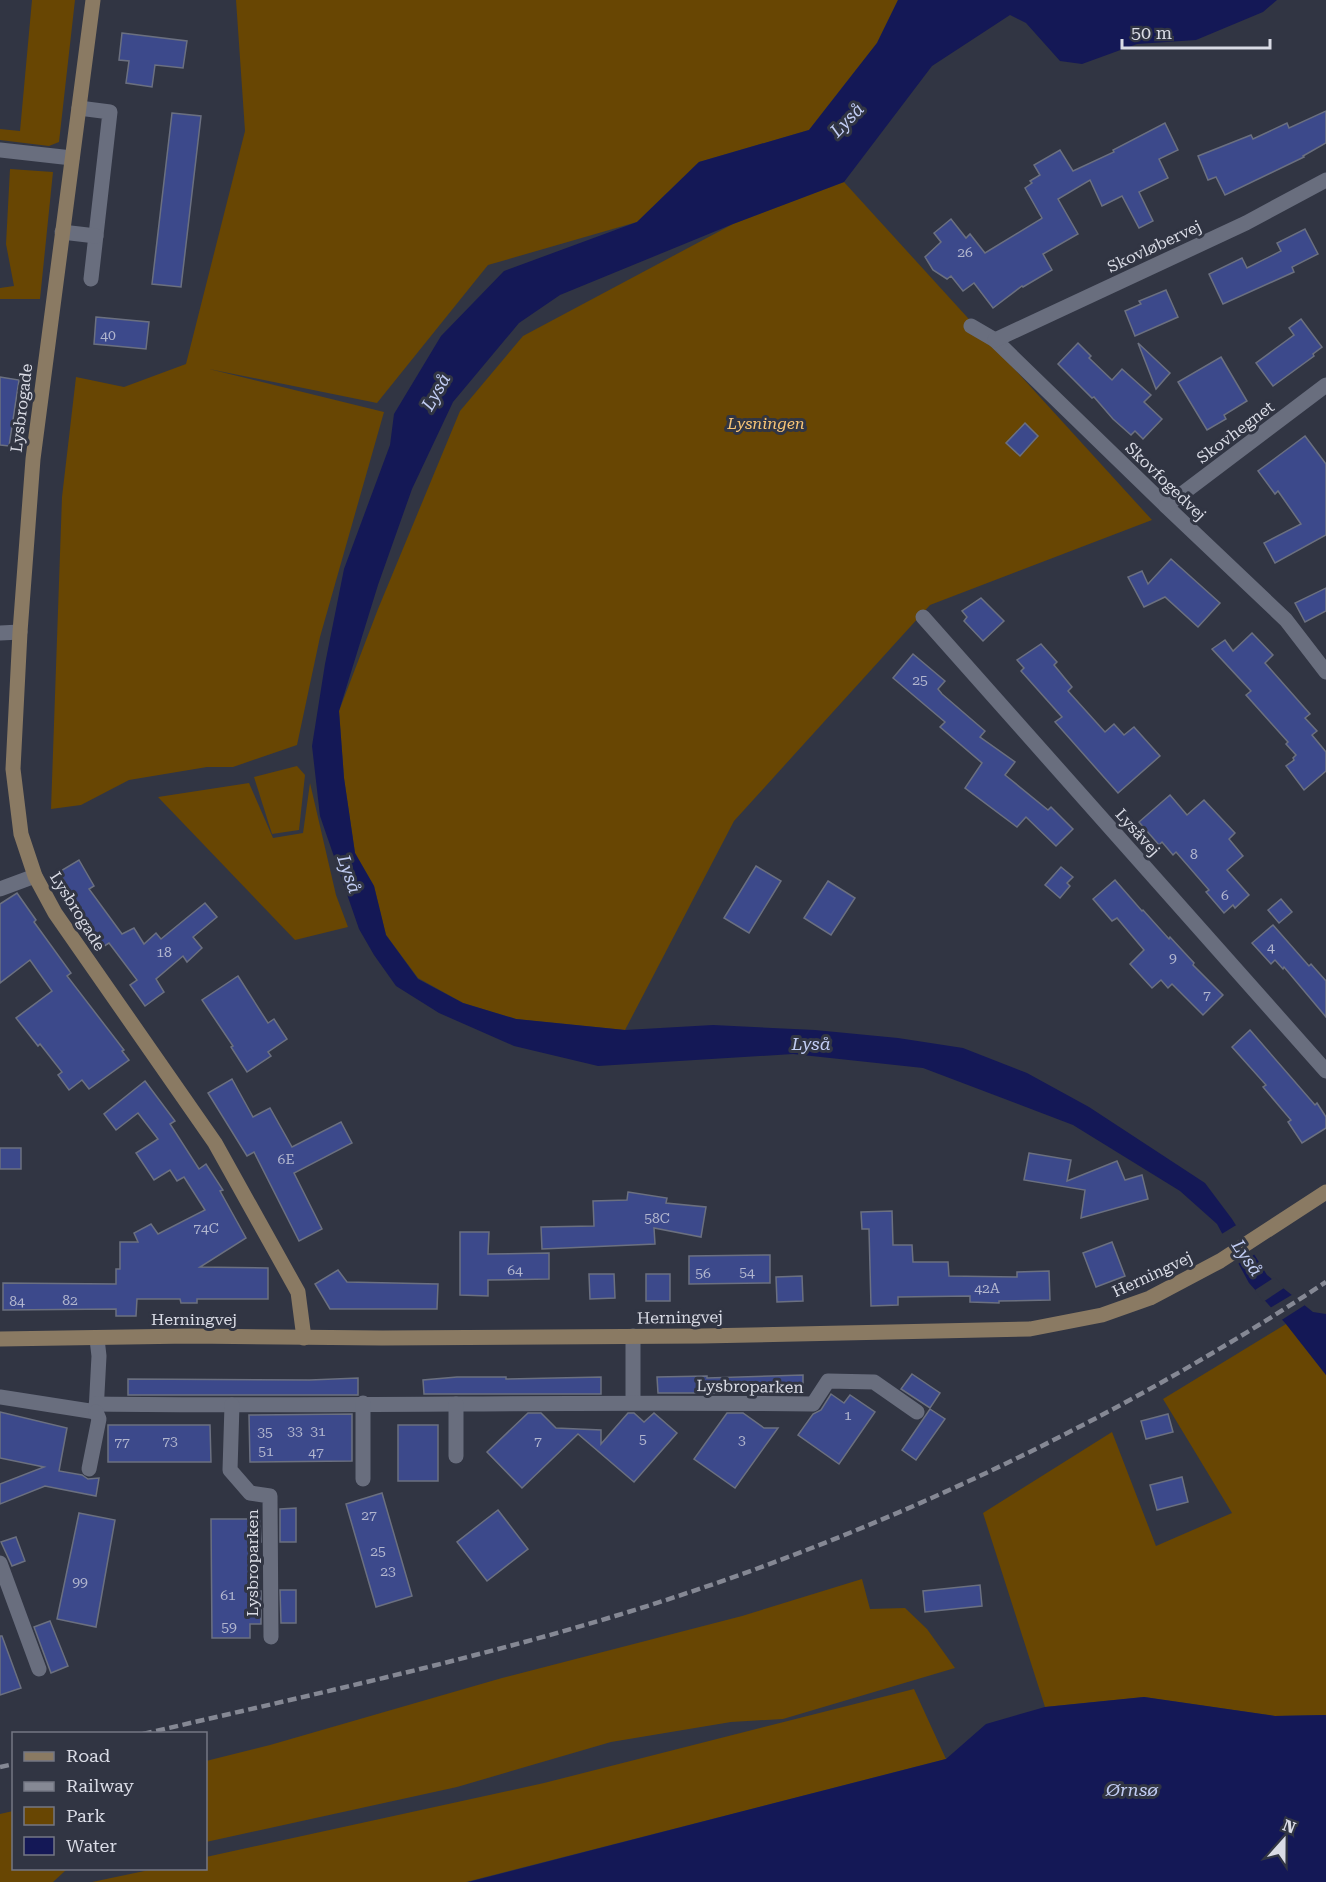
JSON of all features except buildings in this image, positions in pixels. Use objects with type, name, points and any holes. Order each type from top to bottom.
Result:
[{"type":"street","name":"Lysbrogade","points":[[93,0],[33,459],[20,632],[13,769],[21,834],[35,876],[55,913],[215,1143],[298,1292],[304,1338]]},
{"type":"street","points":[[79,108],[110,112],[91,279]]},
{"type":"street","points":[[0,150],[72,158]]},
{"type":"street","name":"Skovløbervej","points":[[995,340],[1246,223],[1326,180]]},
{"type":"street","points":[[62,232],[96,236]]},
{"type":"street","name":"Skovfogedvej","points":[[970,326],[995,340],[1286,620],[1325,667]]},
{"type":"street","name":"Skovhegnet","points":[[1166,506],[1326,386]]},
{"type":"street","name":"Lysåvej","points":[[923,617],[1326,1071]]},
{"type":"street","points":[[0,633],[20,632]]},
{"type":"street","points":[[0,889],[35,876]]},
{"type":"street","name":"Herningvej","points":[[0,1339],[190,1336],[304,1338],[701,1336],[1030,1329],[1076,1322],[1110,1313],[1150,1298],[1220,1261],[1326,1192]]},
{"type":"street","points":[[633,1336],[633,1402]]},
{"type":"street","points":[[89,1469],[99,1419],[96,1408],[99,1356],[97,1339]]},
{"type":"street","name":"Lysbroparken","points":[[0,1397],[96,1408],[363,1403],[813,1404],[828,1381],[874,1382],[917,1412]]},
{"type":"street","points":[[363,1403],[363,1479]]},
{"type":"street","points":[[456,1404],[456,1456]]},
{"type":"street","name":"Lysbroparken","points":[[232,1405],[230,1470],[250,1493],[270,1496],[271,1637]]},
{"type":"street","points":[[0,1563],[39,1669]]},
{"type":"green space","points":[[32,0],[75,0],[59,142],[49,146],[0,140],[0,129],[20,131]]},
{"type":"green space","points":[[236,0],[898,0],[877,43],[809,130],[699,162],[637,222],[488,265],[377,403],[209,369],[384,412],[320,637],[297,745],[233,767],[207,767],[129,780],[81,805],[51,809],[62,497],[76,377],[124,387],[186,364],[245,131]]},
{"type":"green space","points":[[10,169],[53,172],[40,299],[0,299],[0,288],[14,286],[6,244]]},
{"type":"green space","name":"Lysningen","points":[[844,182],[1152,520],[930,605],[734,821],[625,1030],[516,1019],[463,1003],[418,978],[386,935],[374,886],[355,853],[344,778],[339,711],[378,609],[460,411],[523,336],[733,224]]},
{"type":"green space","points":[[297,766],[305,775],[299,830],[272,834],[254,777]]},
{"type":"green space","points":[[249,783],[273,838],[303,833],[310,783],[336,895],[348,927],[295,940],[158,797]]},
{"type":"green space","points":[[1286,1324],[1326,1375],[1326,1715],[1275,1716],[1144,1697],[1045,1707],[983,1513],[1112,1432],[1156,1546],[1232,1513],[1163,1399]]},
{"type":"green space","points":[[862,1579],[870,1609],[905,1608],[927,1629],[955,1668],[783,1719],[731,1722],[611,1742],[457,1787],[207,1842],[207,1761],[270,1745],[502,1678],[742,1616]]},
{"type":"green space","points":[[914,1689],[946,1759],[466,1882],[92,1882],[149,1870],[207,1870],[207,1857],[544,1783]]},
{"type":"green space","points":[[12,1811],[12,1870],[66,1870],[53,1882],[0,1882],[0,1814]]},
{"type":"water","name":"Lyså","points":[[898,0],[1277,0],[1263,12],[1196,40],[1137,44],[1082,64],[1060,61],[1026,23],[1010,15],[932,66],[844,182],[733,224],[560,295],[519,323],[453,402],[412,489],[378,585],[339,711],[344,778],[355,853],[374,886],[386,935],[418,979],[463,1003],[516,1019],[625,1030],[713,1025],[815,1030],[898,1038],[963,1048],[1027,1073],[1089,1107],[1205,1183],[1232,1219],[1267,1275],[1313,1312],[1326,1314],[1326,1375],[1286,1324],[1249,1283],[1217,1224],[1180,1191],[1073,1125],[923,1068],[793,1054],[598,1066],[514,1046],[439,1013],[396,986],[374,955],[359,929],[320,816],[312,746],[344,569],[390,445],[394,414],[441,336],[504,271],[637,222],[699,162],[809,130],[877,43]]},
{"type":"water","name":"Ørnsø","points":[[1144,1697],[1275,1716],[1326,1715],[1326,1882],[468,1882],[946,1759],[986,1724],[1045,1707]]},
{"type":"pier","points":[[1238,1224],[1257,1253],[1236,1265],[1220,1235]]},
{"type":"pier","points":[[1275,1277],[1284,1288],[1263,1302],[1255,1290]]},
{"type":"pier","points":[[1295,1293],[1305,1305],[1280,1321],[1270,1308]]},
{"type":"railway","points":[[152,1732],[380,1679],[557,1633],[709,1586],[801,1552],[893,1515],[1071,1431],[1243,1335],[1326,1282]]},
{"type":"railway","points":[[0,1767],[12,1764]]}]
